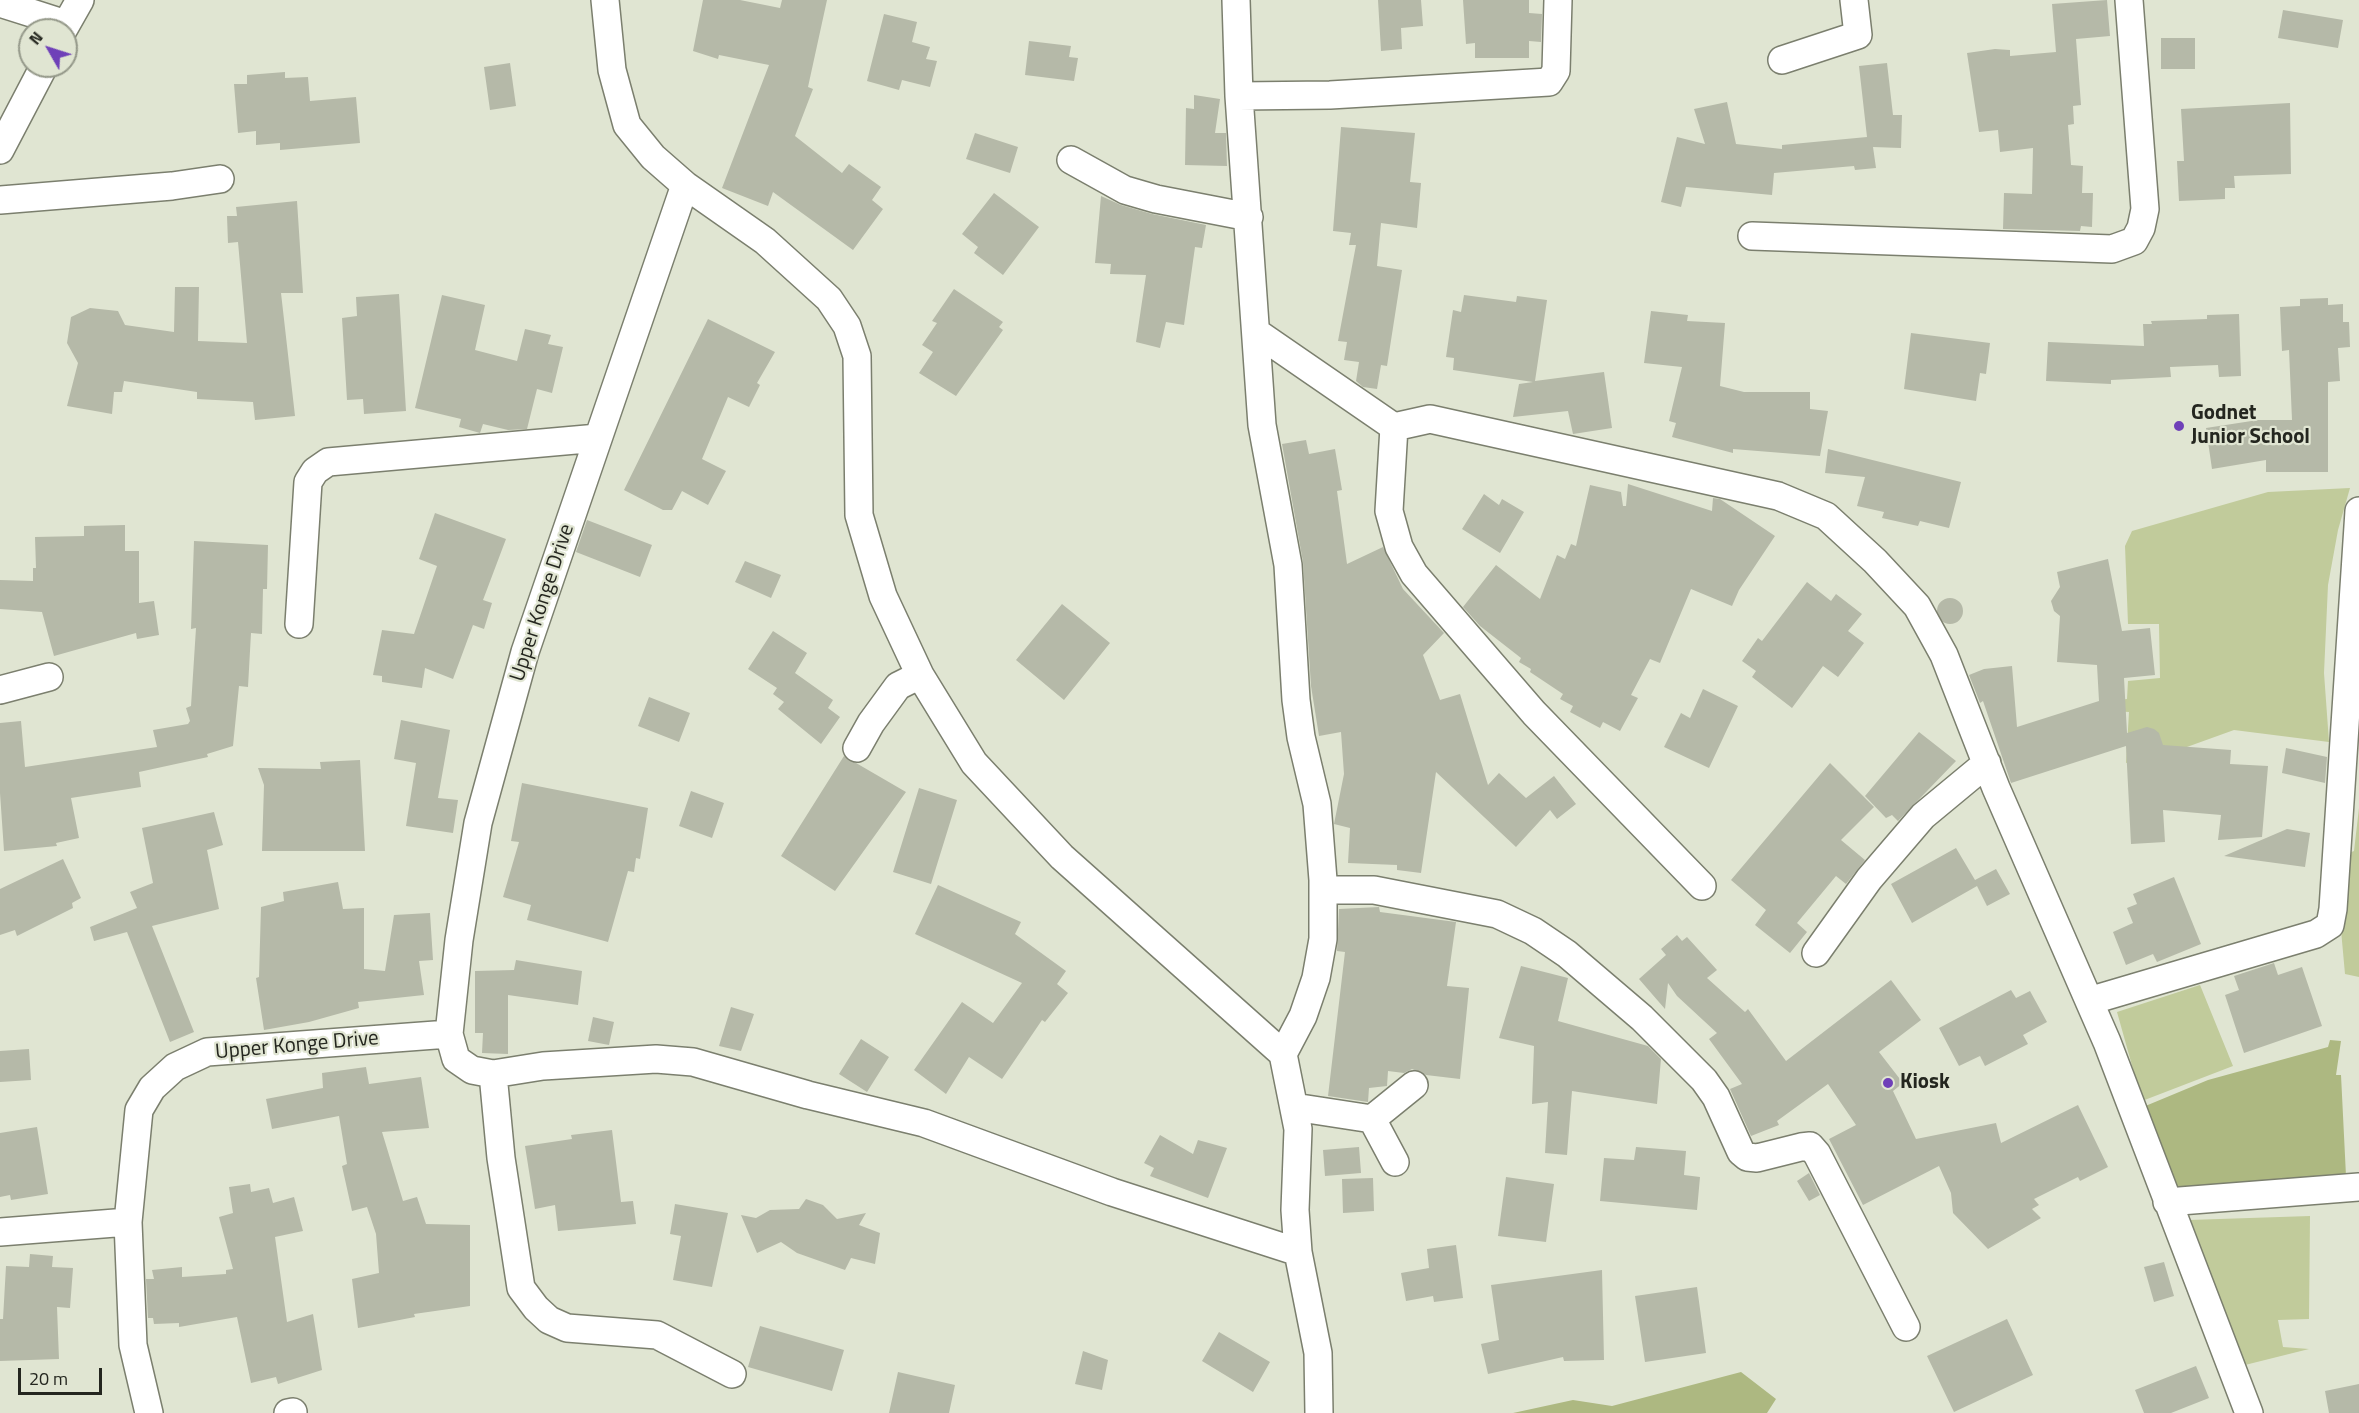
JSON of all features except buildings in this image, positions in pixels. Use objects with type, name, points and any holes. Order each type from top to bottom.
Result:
[{"type":"street","points":[[69,18],[80,0]]},
{"type":"street","points":[[605,0],[612,70],[627,124],[653,157],[685,185],[765,241],[829,299],[847,326],[857,356],[859,515],[883,596],[920,675],[974,763],[1062,857],[1283,1054],[1298,1129],[1295,1210],[1298,1252],[1318,1353],[1319,1413]]},
{"type":"street","points":[[1236,0],[1239,96],[1262,425],[1288,565],[1296,700],[1301,737],[1317,804],[1323,890],[1323,939],[1316,978],[1303,1016],[1283,1054]]},
{"type":"street","points":[[1239,96],[1330,95],[1549,82],[1556,71],[1558,0]]},
{"type":"street","points":[[1782,60],[1858,35],[1854,0]]},
{"type":"street","points":[[1752,236],[2112,249],[2134,241],[2141,228],[2145,209],[2129,0]]},
{"type":"street","points":[[0,3],[40,18]]},
{"type":"street","points":[[0,150],[38,78]]},
{"type":"street","points":[[1071,160],[1125,190],[1156,199],[1249,218]]},
{"type":"street","points":[[0,200],[171,186],[220,179]]},
{"type":"street","name":"Upper Konge Drive","points":[[493,1074],[472,1070],[456,1059],[448,1034],[459,940],[478,823],[525,652],[685,185]]},
{"type":"street","points":[[1256,332],[1394,427],[1430,419],[1778,496],[1826,516],[1875,561],[1917,606],[1944,655],[1987,763],[2089,1001],[2249,1413]]},
{"type":"street","points":[[1394,427],[1389,511],[1399,547],[1414,574],[1534,713],[1702,886]]},
{"type":"street","points":[[299,624],[308,482],[315,471],[328,462],[598,438]]},
{"type":"street","points":[[2089,1001],[2316,934],[2330,925],[2334,909],[2359,511]]},
{"type":"street","points":[[857,748],[871,723],[898,686],[920,675]]},
{"type":"street","points":[[0,690],[49,677]]},
{"type":"street","points":[[1816,953],[1869,879],[1923,816],[1987,763]]},
{"type":"street","points":[[1323,890],[1374,890],[1497,914],[1533,931],[1567,954],[1642,1018],[1704,1080],[1716,1097],[1741,1152],[1747,1157],[1757,1158],[1810,1146],[1817,1154],[1906,1327]]},
{"type":"street","name":"Upper Konge Drive","points":[[149,1413],[133,1346],[128,1222],[139,1110],[152,1088],[175,1067],[207,1052],[448,1034]]},
{"type":"street","points":[[732,1374],[657,1335],[567,1328],[549,1320],[521,1288],[501,1158],[493,1074],[543,1066],[656,1059],[693,1062],[808,1095],[924,1123],[1112,1192],[1298,1252]]},
{"type":"street","points":[[1294,1107],[1372,1119],[1414,1085]]},
{"type":"street","points":[[1372,1119],[1395,1162]]},
{"type":"street","points":[[2167,1202],[2359,1187]]},
{"type":"street","points":[[0,1232],[128,1222]]},
{"type":"green space","points":[[2350,488],[2338,530],[2328,585],[2324,673],[2329,742],[2234,730],[2173,752],[2126,763],[2129,712],[2111,711],[2111,701],[2127,699],[2128,681],[2160,678],[2159,624],[2128,624],[2125,546],[2132,531],[2268,492]]},
{"type":"green space","points":[[2359,808],[2359,977],[2345,974],[2341,930],[2344,855],[2354,851]]},
{"type":"green space","points":[[2200,985],[2233,1066],[2142,1101],[2117,1012]]},
{"type":"green space","points":[[2330,1040],[2341,1041],[2336,1075],[2341,1075],[2346,1176],[2174,1193],[2143,1107],[2208,1080],[2328,1047]]},
{"type":"green space","points":[[2310,1216],[2309,1319],[2278,1320],[2283,1347],[2309,1349],[2241,1366],[2189,1220]]},
{"type":"green space","points":[[1741,1372],[1776,1399],[1767,1413],[1513,1413],[1573,1400],[1612,1406]]},
{"type":"place","name":"Godnet Junior School","points":[[2179,426]]},
{"type":"place","name":"Kiosk","points":[[1888,1083]]}]
